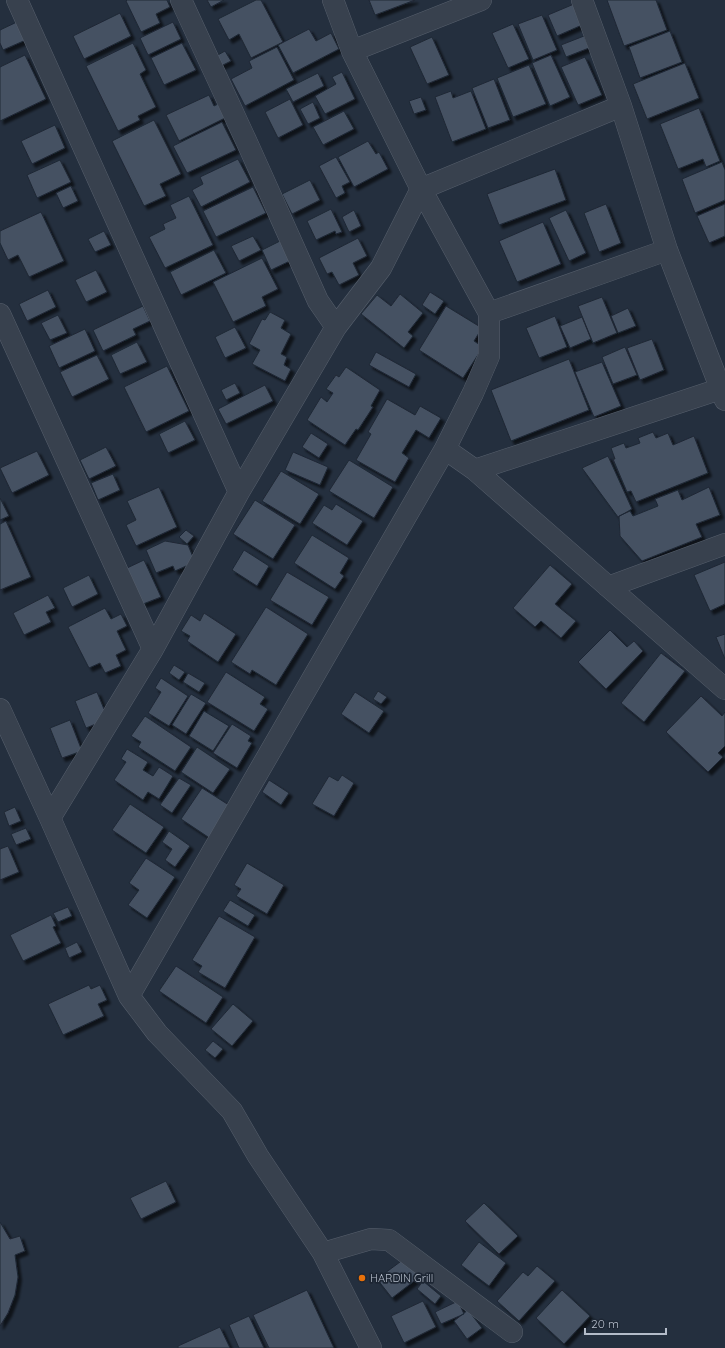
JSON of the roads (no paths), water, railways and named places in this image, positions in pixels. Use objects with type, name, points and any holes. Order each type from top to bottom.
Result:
[{"type":"street","points":[[17,0],[239,492]]},
{"type":"street","points":[[181,0],[318,301],[336,327]]},
{"type":"street","points":[[129,996],[445,449],[474,392],[489,356],[490,313],[421,189],[352,51],[333,0]]},
{"type":"street","points":[[352,51],[481,0]]},
{"type":"street","points":[[475,470],[723,394],[667,250],[621,106],[582,0]]},
{"type":"street","points":[[50,818],[152,649],[239,492],[336,327],[381,268],[421,189],[621,106]]},
{"type":"street","points":[[490,313],[667,250]]},
{"type":"street","points":[[0,314],[152,649]]},
{"type":"street","points":[[445,449],[475,470],[725,689]]},
{"type":"street","points":[[608,587],[725,544]]},
{"type":"street","points":[[0,709],[129,996],[157,1033],[232,1111],[258,1156],[323,1253],[371,1348]]},
{"type":"street","points":[[323,1253],[371,1239],[389,1240],[512,1332]]},
{"type":"place","name":"HARDIN Grill","points":[[362,1278]]}]
